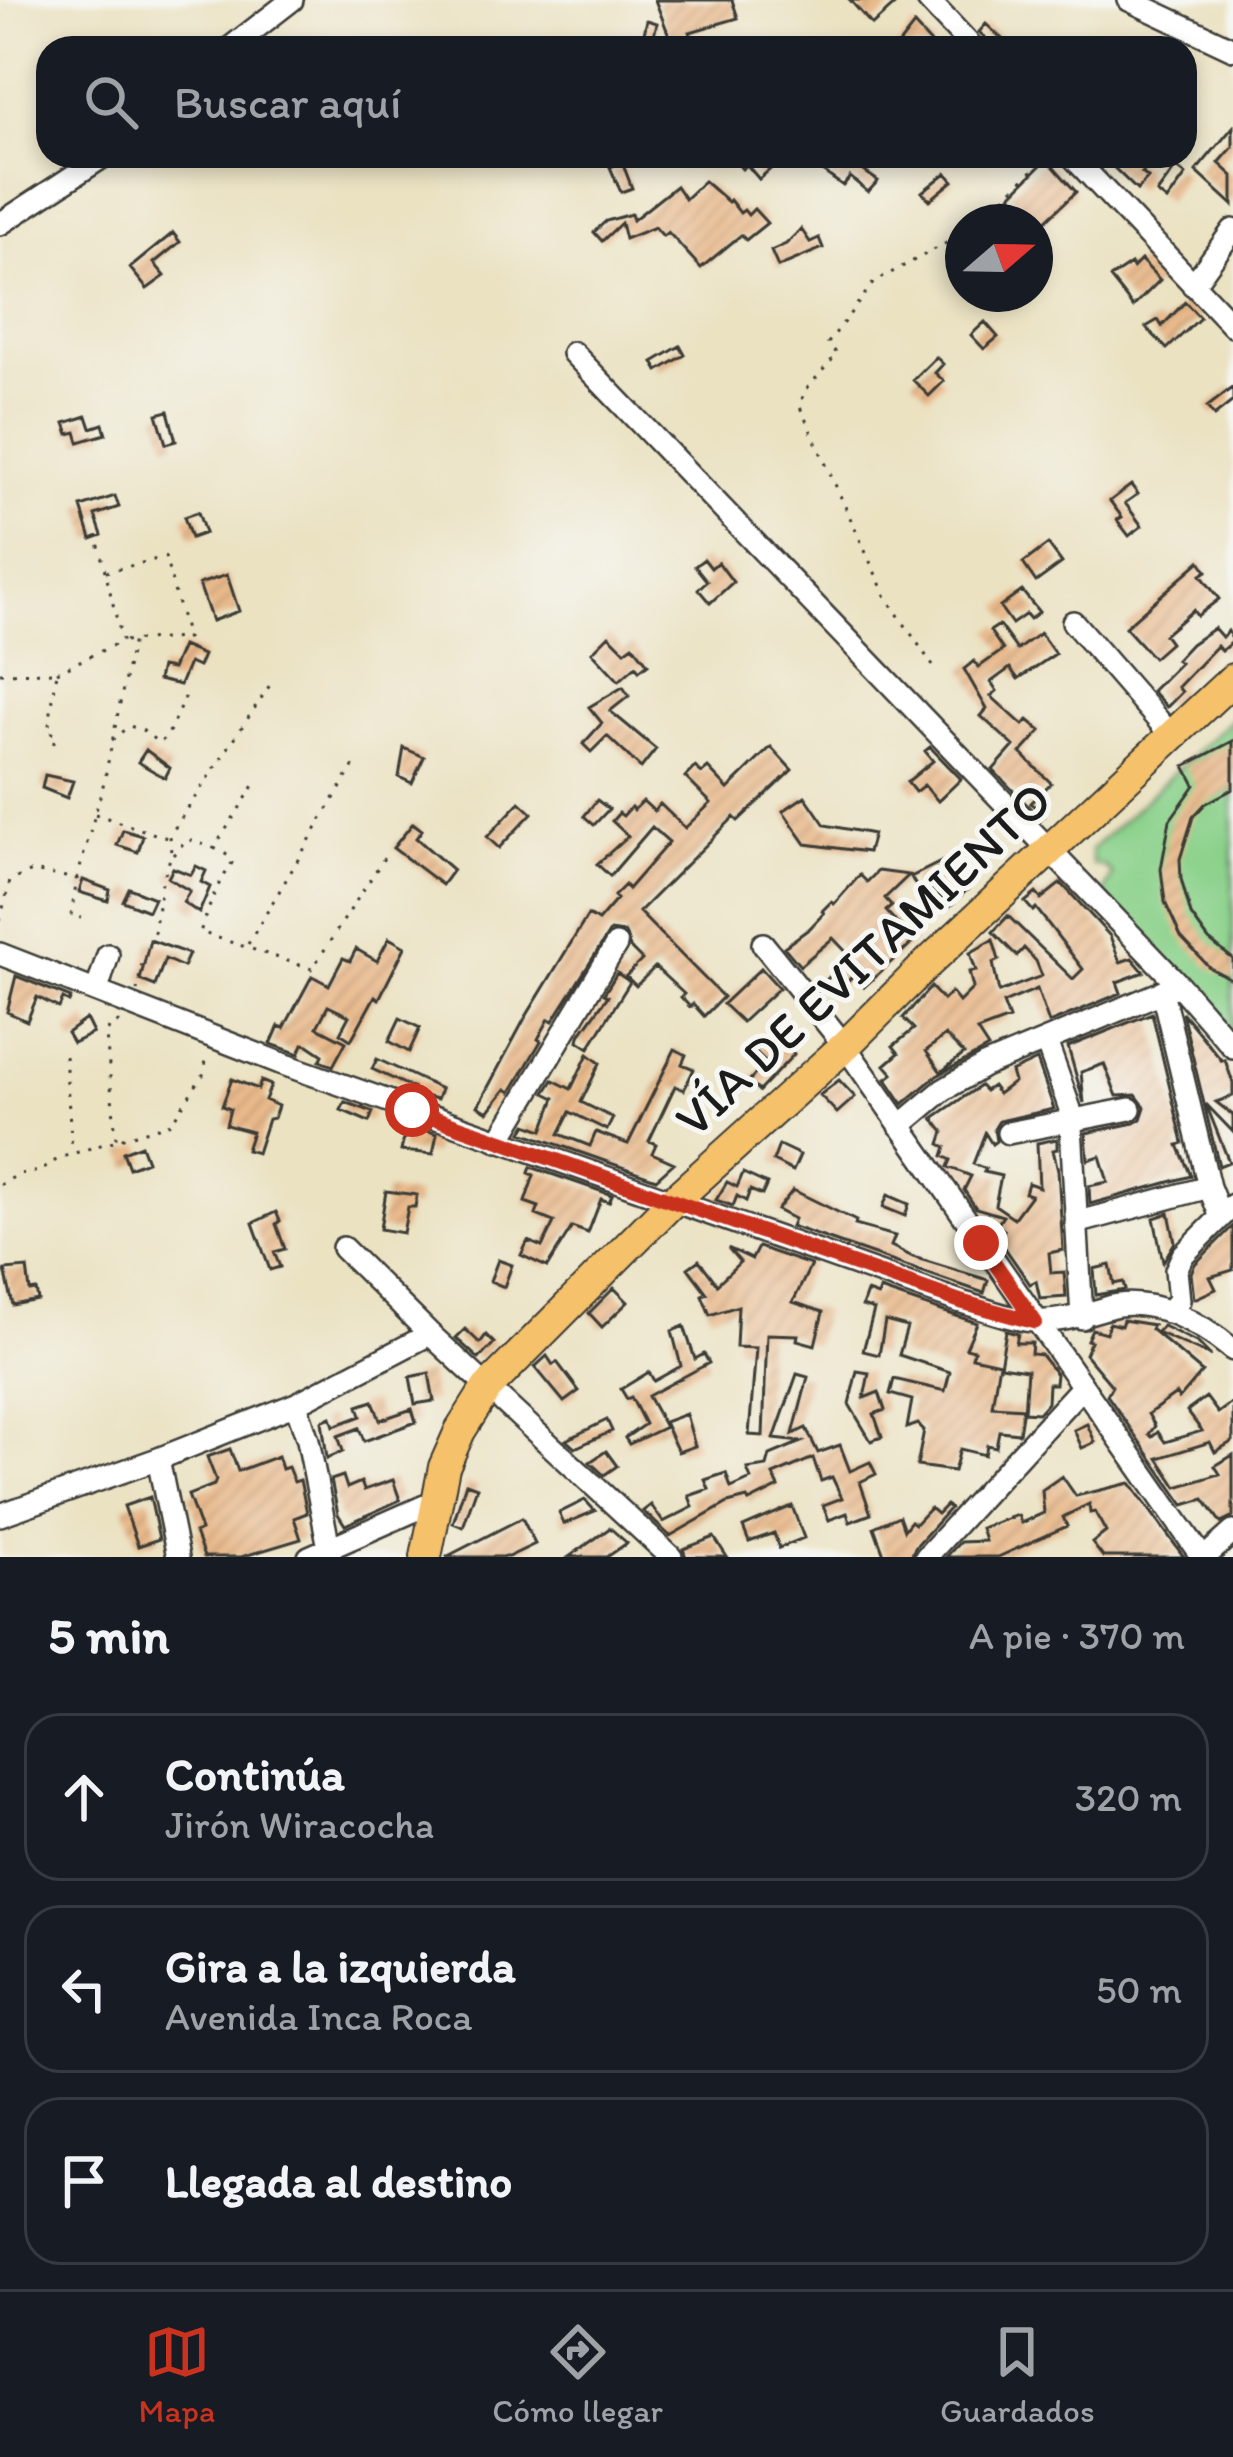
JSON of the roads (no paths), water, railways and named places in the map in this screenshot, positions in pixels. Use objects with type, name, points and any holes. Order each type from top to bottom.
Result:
[{"type":"highway","name":"VÍA DE EVITAMIENTO","points":[[426,1557],[436,1501],[460,1431],[487,1388],[672,1202],[845,1046],[1233,679]]},
{"type":"street","points":[[246,36],[292,0]]},
{"type":"street","points":[[928,0],[962,36]]},
{"type":"street","points":[[1129,0],[1233,49]]},
{"type":"street","points":[[0,224],[86,168]]},
{"type":"street","points":[[1083,168],[1233,326]]},
{"type":"street","points":[[1193,285],[1233,230]]},
{"type":"street","points":[[573,353],[1050,849],[1171,988],[1233,1047]]},
{"type":"street","points":[[1073,622],[1172,736]]},
{"type":"street","points":[[499,1141],[616,944]]},
{"type":"street","points":[[764,944],[845,1046],[1204,1557],[1233,1532]]},
{"type":"street","points":[[0,954],[97,989],[131,1011],[211,1035],[962,1302],[1035,1322],[1082,1318],[1110,1306],[1168,1312],[1233,1350]]},
{"type":"street","points":[[97,989],[108,955]]},
{"type":"street","points":[[900,1126],[944,1090],[984,1066],[1171,988]]},
{"type":"street","points":[[1168,1312],[1179,1300],[1176,1270],[1183,1256],[1227,1211],[1209,1187],[1171,988]]},
{"type":"street","points":[[1046,1041],[1064,1087],[1070,1121],[1082,1318]]},
{"type":"street","points":[[1008,1132],[1130,1109]]},
{"type":"street","points":[[1076,1223],[1209,1187]]},
{"type":"street","points":[[344,1248],[670,1557]]},
{"type":"street","points":[[0,1515],[296,1404],[430,1334]]},
{"type":"street","points":[[926,1557],[1082,1387]]},
{"type":"street","points":[[296,1404],[308,1440],[319,1552],[436,1501]]},
{"type":"street","points":[[158,1459],[178,1557]]}]
